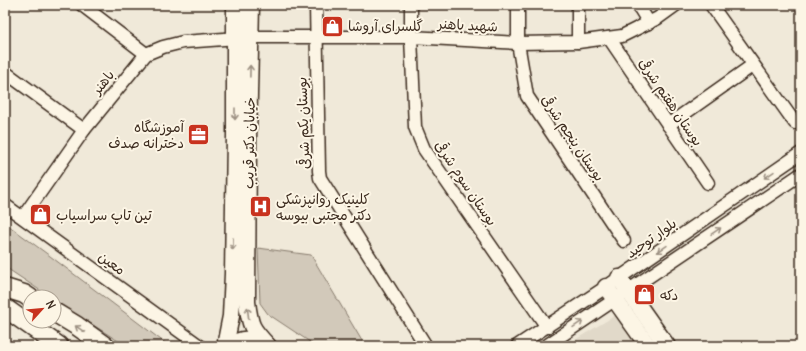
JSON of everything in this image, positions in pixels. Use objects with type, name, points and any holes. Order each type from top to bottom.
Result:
[{"type":"highway","points":[[5,288],[22,293]]},
{"type":"highway","points":[[5,308],[59,346]]},
{"type":"highway","points":[[62,317],[105,346]]},
{"type":"main road","name":"خیابان دکتر قریب","points":[[235,5],[243,37],[248,138],[247,302],[249,320],[254,331],[268,346]]},
{"type":"main road","name":"خیابان دکتر قریب","points":[[225,346],[231,316],[243,37],[251,5]]},
{"type":"main road","points":[[617,289],[633,313],[648,346]]},
{"type":"main road","points":[[633,313],[667,346]]},
{"type":"main road","points":[[229,346],[238,341],[248,339],[268,346]]},
{"type":"street","points":[[82,5],[146,54]]},
{"type":"street","name":"بوستان یکم شرقی","points":[[316,5],[320,178],[426,346]]},
{"type":"street","name":"بوستان سوم شرقی","points":[[411,5],[415,127],[419,139],[424,149],[547,327]]},
{"type":"street","name":"بوستان پنجم شرقی","points":[[518,5],[518,43],[527,96],[624,241]]},
{"type":"street","points":[[578,5],[578,42]]},
{"type":"street","points":[[638,5],[649,23]]},
{"type":"street","name":"شهید باهنر","points":[[243,37],[411,37],[518,43],[578,42],[622,36],[649,23],[676,5]]},
{"type":"street","points":[[712,5],[795,124]]},
{"type":"street","name":"باهنر","points":[[23,217],[84,130],[146,54],[163,47],[183,42],[243,37]]},
{"type":"street","name":"بوستان هفتم شرقی","points":[[609,38],[708,183]]},
{"type":"street","points":[[668,125],[754,65]]},
{"type":"street","points":[[5,72],[84,130]]},
{"type":"street","name":"بلوار توحید","points":[[546,346],[617,289],[801,153]]},
{"type":"street","name":"بلوار توحید","points":[[517,346],[547,327],[617,289],[801,174]]},
{"type":"street","name":"معین","points":[[5,205],[200,346]]},
{"type":"shaded area","points":[[5,223],[169,346],[126,346],[62,305],[62,289],[38,289],[5,267]]},
{"type":"shaded area","points":[[258,248],[311,255],[365,346],[316,346],[268,314],[260,303]]},
{"type":"shaded area","points":[[616,315],[637,346],[565,346]]},
{"type":"place","name":"گلسرای آروشا","points":[[333,26]]},
{"type":"place","name":"آموزشگاه دخترانه صدف","points":[[199,135]]},
{"type":"place","name":"کلینیک روانپزشکی دکتر مجتبی بیوسه","points":[[261,207]]},
{"type":"place","name":"تین تاپ سراسیاب","points":[[40,215]]},
{"type":"place","name":"دکه","points":[[645,295]]}]
